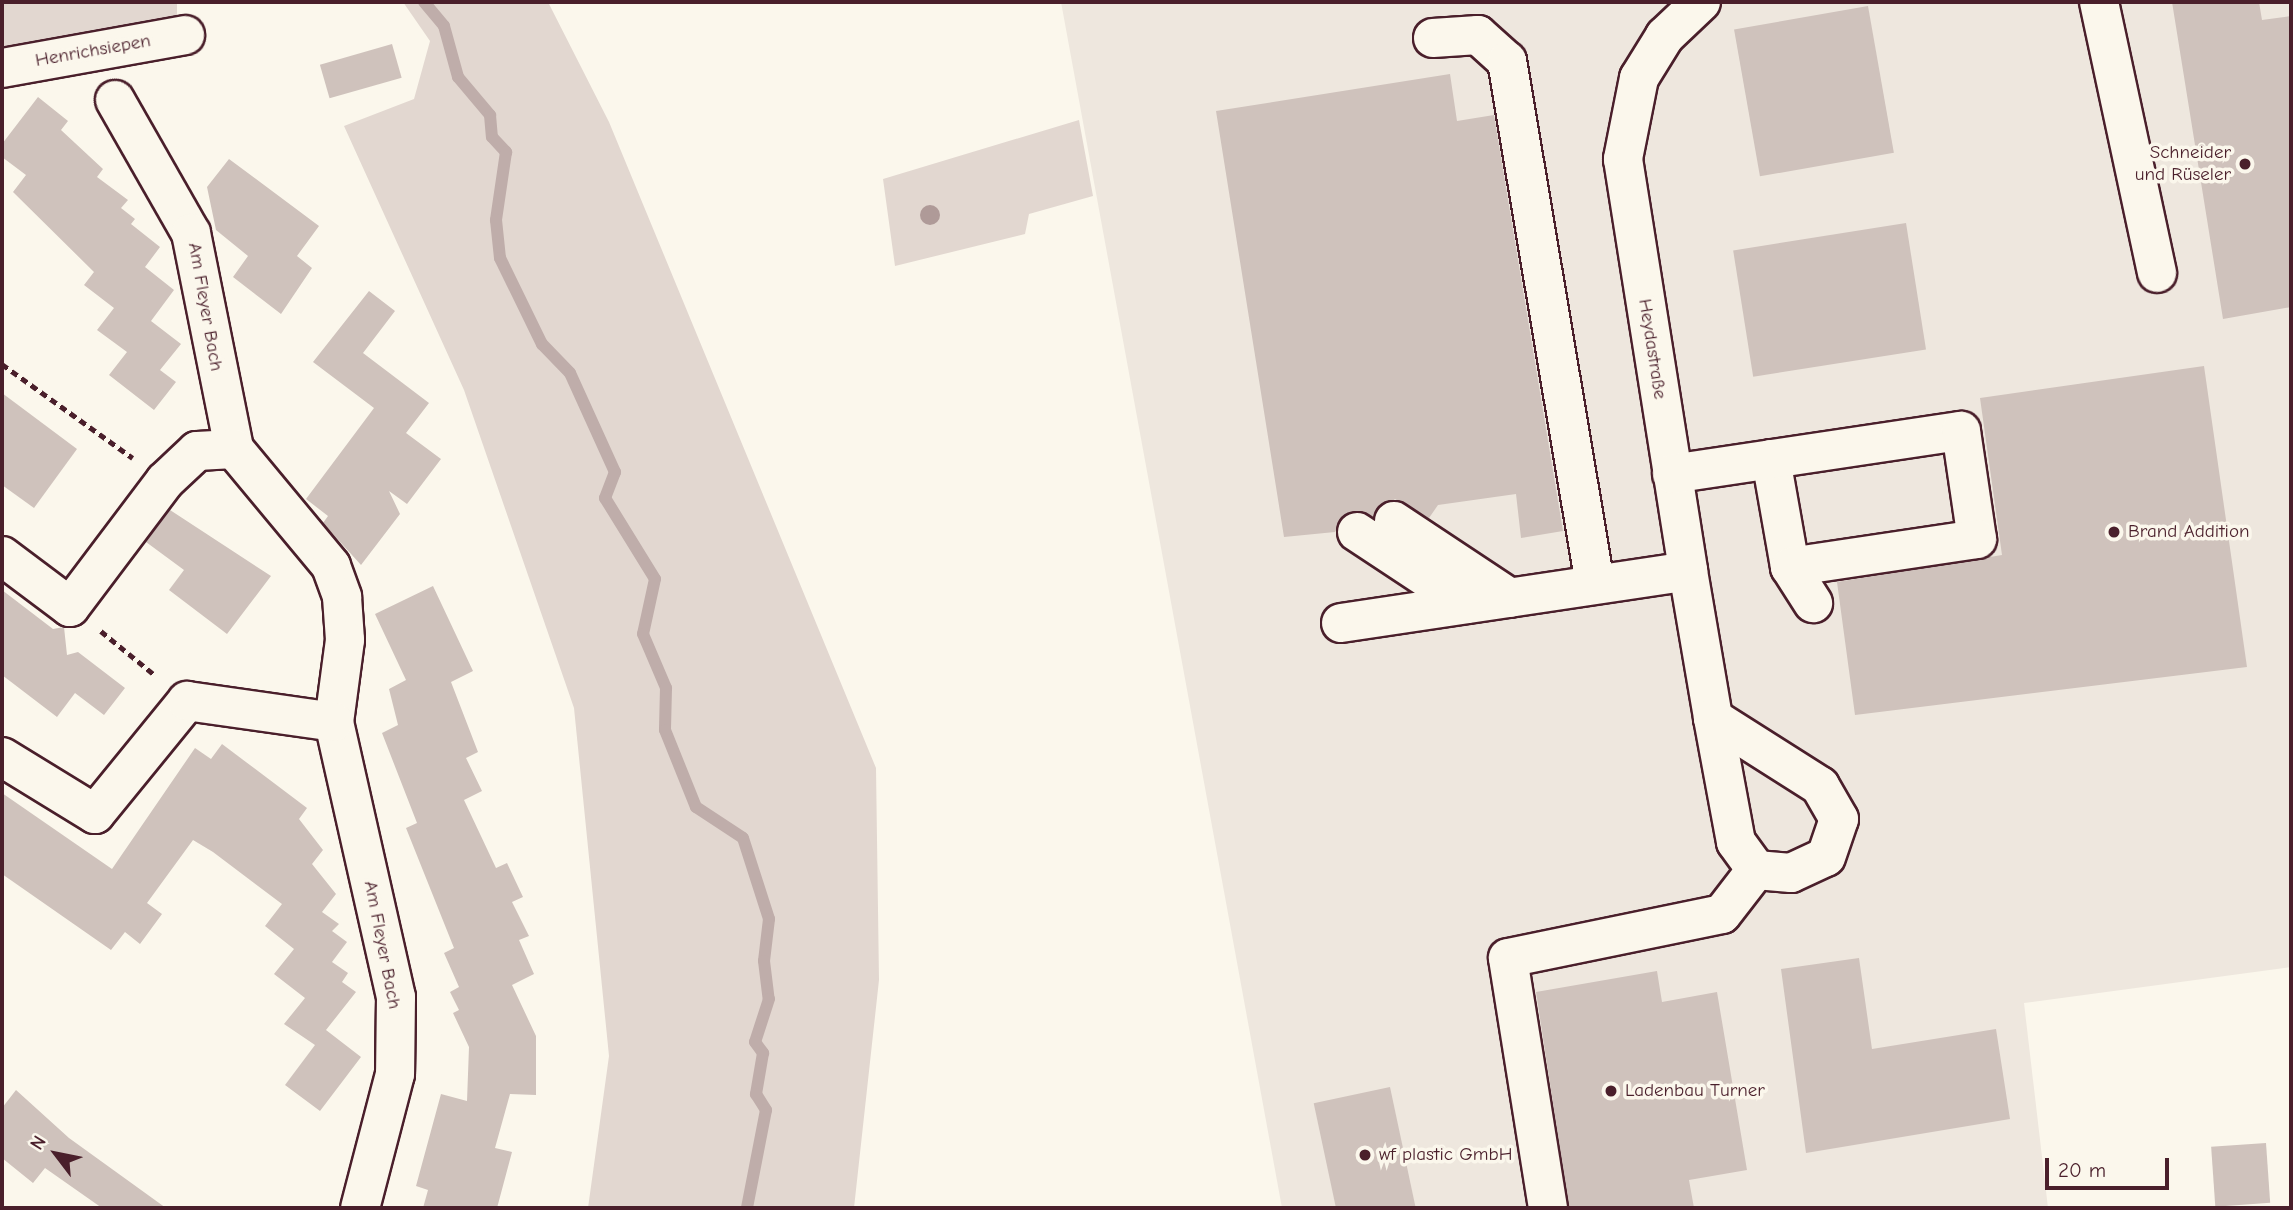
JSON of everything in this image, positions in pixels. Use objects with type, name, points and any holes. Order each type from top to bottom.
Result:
[{"type":"street","name":"Heydastraße","points":[[1702,2],[1665,36],[1639,78],[1623,159],[1688,571],[1736,842],[1756,870]]},
{"type":"street","points":[[2098,2],[2157,272]]},
{"type":"street","points":[[1433,37],[1478,34],[1507,61],[1595,584]]},
{"type":"street","name":"Henrichsiepen","points":[[2,68],[185,35]]},
{"type":"street","name":"Am Fleyer Bach","points":[[115,100],[191,233],[234,449],[331,566],[342,597],[345,640],[334,722],[396,997],[395,1074],[360,1208]]},
{"type":"street","points":[[1672,474],[1961,430],[1977,538],[1790,567]]},
{"type":"street","points":[[2,556],[70,607],[165,481],[197,452],[234,449]]},
{"type":"street","points":[[1771,459],[1790,567],[1813,603]]},
{"type":"street","points":[[1394,521],[1510,598]]},
{"type":"street","points":[[1357,532],[1466,604]]},
{"type":"street","points":[[1341,623],[1688,571]]},
{"type":"street","points":[[2,757],[95,814],[187,701],[334,722]]},
{"type":"street","points":[[1548,1208],[1508,958],[1722,914],[1756,870],[1791,873],[1826,857],[1839,819],[1819,786],[1713,718]]},
{"type":"path","points":[[2,364],[165,481]]},
{"type":"path","points":[[70,607],[187,701]]},
{"type":"shaded area","points":[[2,2],[177,2],[177,22],[2,48]]},
{"type":"shaded area","points":[[403,2],[548,2],[609,122],[876,768],[879,980],[854,1208],[588,1208],[609,1056],[574,708],[464,390],[344,126],[414,99],[430,41]]},
{"type":"shaded area","points":[[1061,2],[2291,2],[2291,967],[2024,1003],[2048,1208],[1282,1208]]},
{"type":"shaded area","points":[[1079,120],[1093,196],[1029,214],[1025,234],[895,266],[883,179]]},
{"type":"building","name":"Schneider und Rüseler","points":[[2172,2],[2259,2],[2262,20],[2291,16],[2291,307],[2223,319]]},
{"type":"building","points":[[1868,6],[1894,153],[1760,176],[1734,30]]},
{"type":"building","points":[[392,44],[402,78],[330,98],[320,65]]},
{"type":"building","points":[[1450,74],[1457,121],[1494,115],[1563,531],[1521,538],[1516,494],[1438,505],[1429,518],[1395,499],[1373,516],[1347,513],[1335,532],[1284,537],[1216,111]]},
{"type":"building","points":[[38,97],[68,121],[61,130],[103,169],[97,177],[128,200],[121,208],[135,219],[131,224],[160,247],[145,267],[174,290],[151,321],[181,344],[160,370],[176,382],[154,410],[109,375],[127,352],[97,330],[114,308],[84,285],[94,272],[13,192],[26,175],[2,157],[2,144]]},
{"type":"building","points":[[229,159],[319,226],[297,256],[312,268],[281,314],[233,277],[248,256],[216,230],[207,187]]},
{"type":"building","points":[[1906,223],[1926,349],[1753,377],[1733,250]]},
{"type":"building","points":[[369,291],[395,311],[363,353],[429,403],[406,433],[441,459],[407,504],[389,491],[400,514],[361,565],[323,523],[328,516],[306,499],[374,408],[313,362]]},
{"type":"building","name":"Brand Addition","points":[[2204,366],[2247,667],[1855,715],[1837,582],[2002,555],[1980,398]]},
{"type":"building","points":[[2,393],[77,449],[34,508],[2,485]]},
{"type":"building","points":[[170,510],[271,576],[227,634],[169,590],[184,570],[146,542]]},
{"type":"building","points":[[433,586],[473,671],[451,682],[478,752],[466,758],[482,791],[464,800],[496,868],[507,863],[523,897],[512,902],[529,936],[519,940],[534,974],[512,985],[536,1036],[536,1095],[510,1094],[495,1148],[512,1152],[497,1208],[423,1208],[428,1190],[416,1186],[441,1094],[467,1101],[469,1047],[453,1013],[459,1010],[450,992],[459,987],[444,953],[454,948],[406,828],[417,823],[382,733],[398,725],[389,689],[406,680],[375,614]]},
{"type":"building","points":[[2,590],[53,629],[64,627],[67,655],[78,652],[125,688],[104,715],[75,693],[57,717],[2,675]]},
{"type":"building","points":[[222,744],[307,808],[299,819],[323,850],[312,864],[336,894],[322,912],[339,924],[332,931],[347,942],[332,962],[348,973],[342,982],[356,992],[326,1030],[361,1057],[320,1111],[285,1085],[315,1045],[284,1024],[305,998],[274,974],[294,949],[265,926],[282,904],[213,852],[193,840],[147,903],[162,914],[140,944],[125,932],[111,950],[2,874],[2,793],[112,869],[195,748],[211,759]]},
{"type":"building","points":[[1859,958],[1872,1049],[1996,1029],[2010,1119],[1806,1153],[1781,969]]},
{"type":"building","name":"Ladenbau Turner","points":[[1657,971],[1662,1002],[1717,992],[1747,1170],[1689,1180],[1694,1208],[1569,1208],[1536,992]]},
{"type":"building","name":"wf plastic GmbH","points":[[1390,1087],[1416,1208],[1336,1208],[1314,1103]]},
{"type":"building","points":[[16,1090],[69,1138],[166,1208],[102,1208],[45,1168],[33,1183],[2,1158],[2,1108]]},
{"type":"building","points":[[2266,1143],[2270,1203],[2215,1207],[2211,1147]]},
{"type":"waterway","points":[[424,2],[444,26],[458,77],[490,115],[492,137],[506,152],[496,220],[500,258],[542,344],[570,373],[615,472],[605,498],[655,579],[643,634],[666,688],[665,730],[696,807],[743,838],[769,919],[764,961],[769,999],[755,1042],[763,1053],[756,1094],[766,1110],[747,1208]]},
{"type":"place","name":"Schneider und Rüseler","points":[[2245,164]]},
{"type":"place","name":"Brand Addition","points":[[2114,532]]},
{"type":"place","name":"Ladenbau Turner","points":[[1611,1091]]},
{"type":"place","name":"wf plastic GmbH","points":[[1365,1155]]}]
